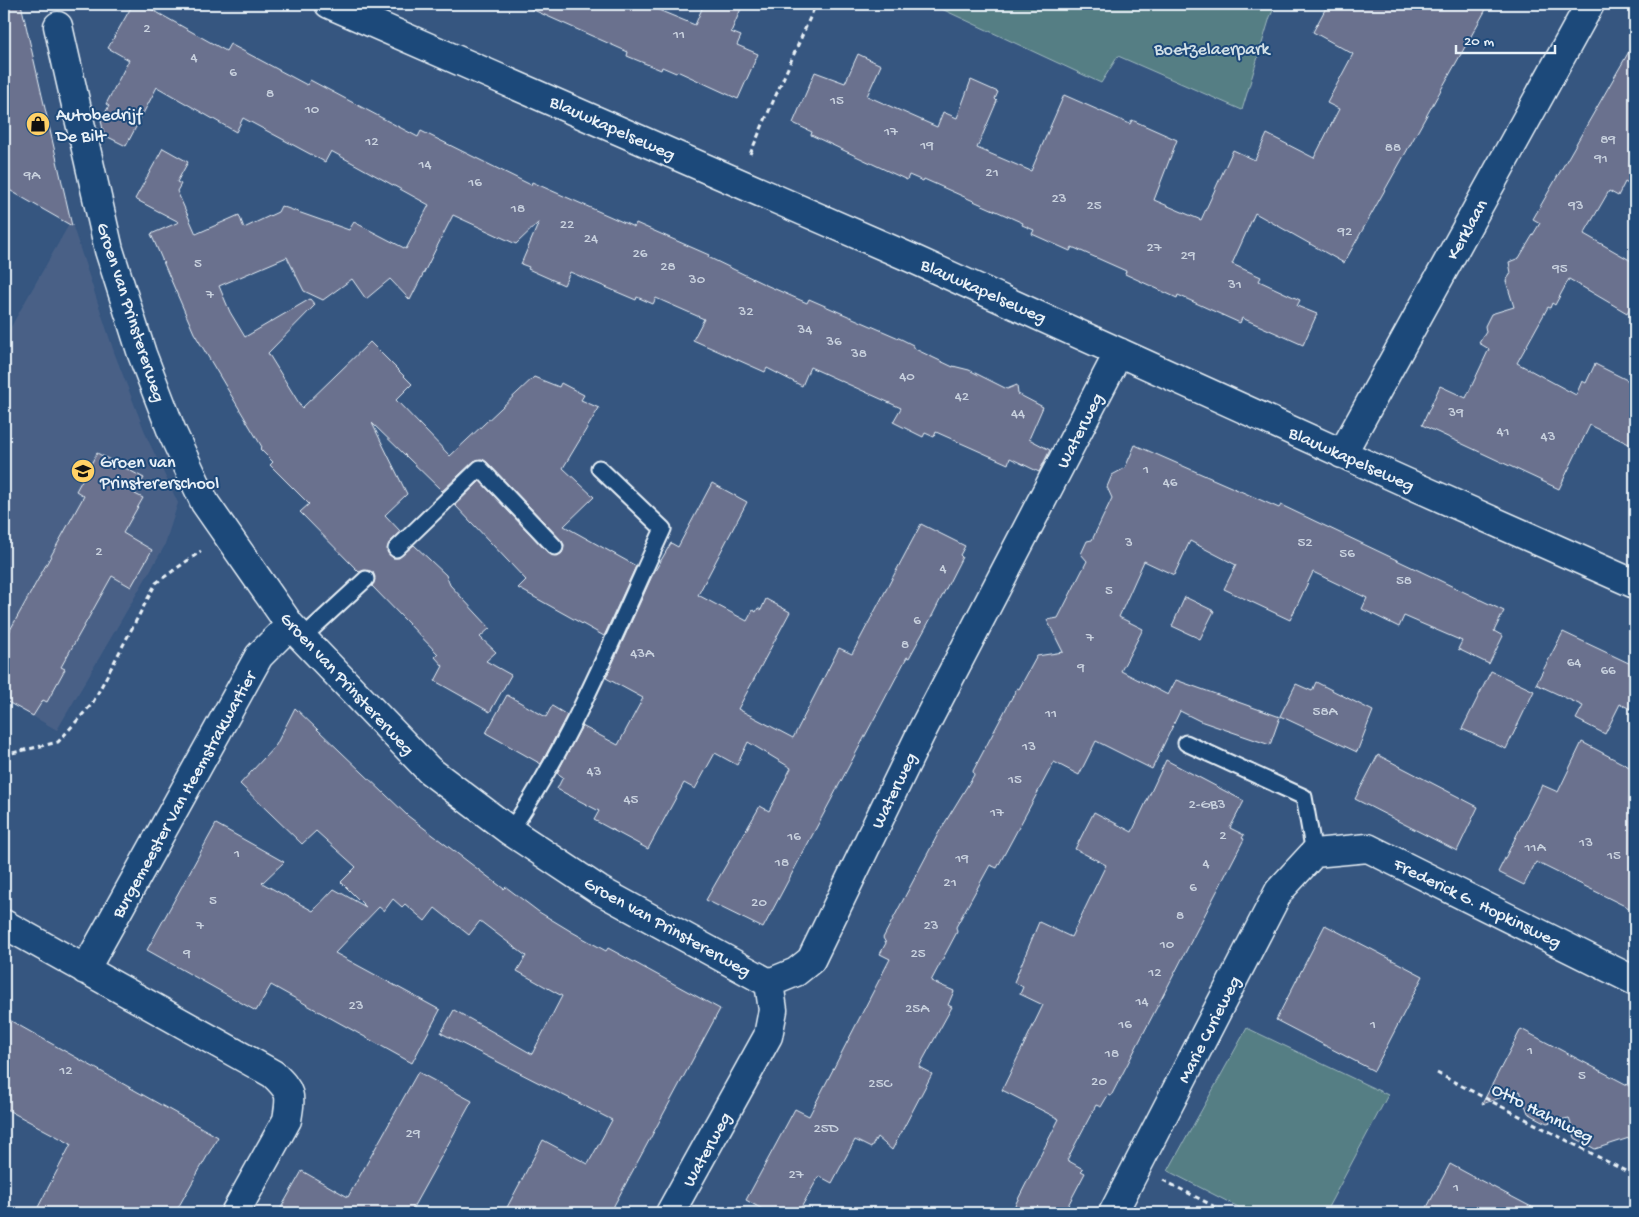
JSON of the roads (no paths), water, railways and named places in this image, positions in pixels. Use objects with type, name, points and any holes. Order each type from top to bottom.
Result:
[{"type":"street","name":"Blauwkapelseweg","points":[[329,4],[1120,352],[1342,454],[1635,584]]},
{"type":"street","name":"Kerklaan","points":[[1342,454],[1590,4]]},
{"type":"street","name":"Groen van Prinstererweg","points":[[58,26],[109,250],[142,354],[172,432],[205,503],[296,632],[429,770],[510,831],[599,890],[769,983]]},
{"type":"street","name":"Waterweg","points":[[670,1213],[768,1036],[773,1010],[769,983],[796,972],[811,960],[921,733],[1120,352]]},
{"type":"street","name":"Burgemeester Van Heemstrakwartier","points":[[85,970],[259,656],[296,632]]},
{"type":"street","name":"Frederick G. Hopkinsweg","points":[[1314,853],[1368,848],[1635,980]]},
{"type":"street","name":"Marie Curieweg","points":[[1113,1213],[1279,891],[1314,853]]},
{"type":"street","points":[[4,924],[274,1074],[288,1088],[290,1103],[287,1120],[235,1213]]},
{"type":"lane","points":[[396,549],[480,468],[555,547]]},
{"type":"lane","points":[[510,831],[537,792],[596,674],[663,529],[599,468]]},
{"type":"lane","points":[[296,632],[366,579]]},
{"type":"lane","points":[[1186,743],[1304,797],[1314,853]]},
{"type":"place","name":"Autobedrijf De Bilt","points":[[38,124]]},
{"type":"place","name":"Groen van Prinstererschool","points":[[83,471]]},
{"type":"park label","name":"Boetzelaerpark","points":[[1212,48]]}]
